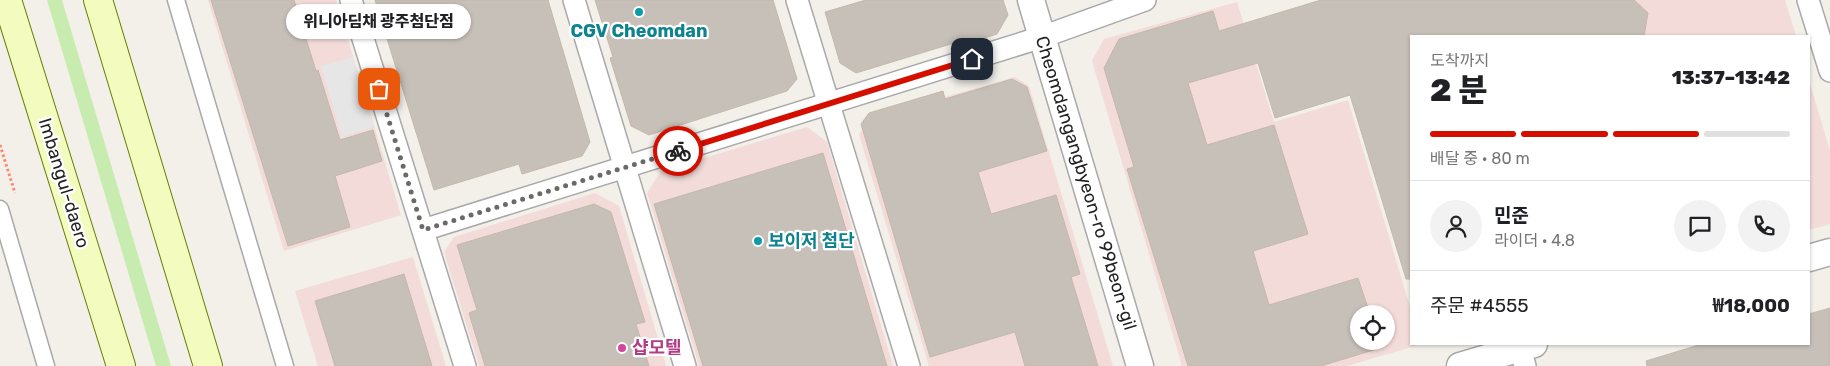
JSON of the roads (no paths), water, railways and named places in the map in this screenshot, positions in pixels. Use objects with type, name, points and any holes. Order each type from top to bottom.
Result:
[{"type":"main road","name":"Imbangul-daero","points":[[7,0],[121,366]]},
{"type":"main road","points":[[98,0],[208,366]]},
{"type":"street","points":[[176,0],[285,366]]},
{"type":"street","points":[[351,0],[465,366]]},
{"type":"street","points":[[574,0],[685,366]]},
{"type":"street","points":[[797,0],[909,366]]},
{"type":"street","name":"Cheomdangangbyeon-ro 99beon-gil","points":[[1031,0],[1140,366]]},
{"type":"street","points":[[423,230],[1042,37],[1145,0]]},
{"type":"street","points":[[1808,0],[1830,72]]},
{"type":"street","points":[[0,209],[46,366]]},
{"type":"street","points":[[1810,258],[1830,252]]},
{"type":"street","points":[[1460,366],[1526,353]]},
{"type":"place","name":"CGV Cheomdan","points":[[639,12]]},
{"type":"place","name":"위니아딤채 광주첨단점","points":[[379,89]]},
{"type":"place","name":"보이저 첨단","points":[[758,241]]},
{"type":"place","name":"샵모텔","points":[[622,348]]}]
